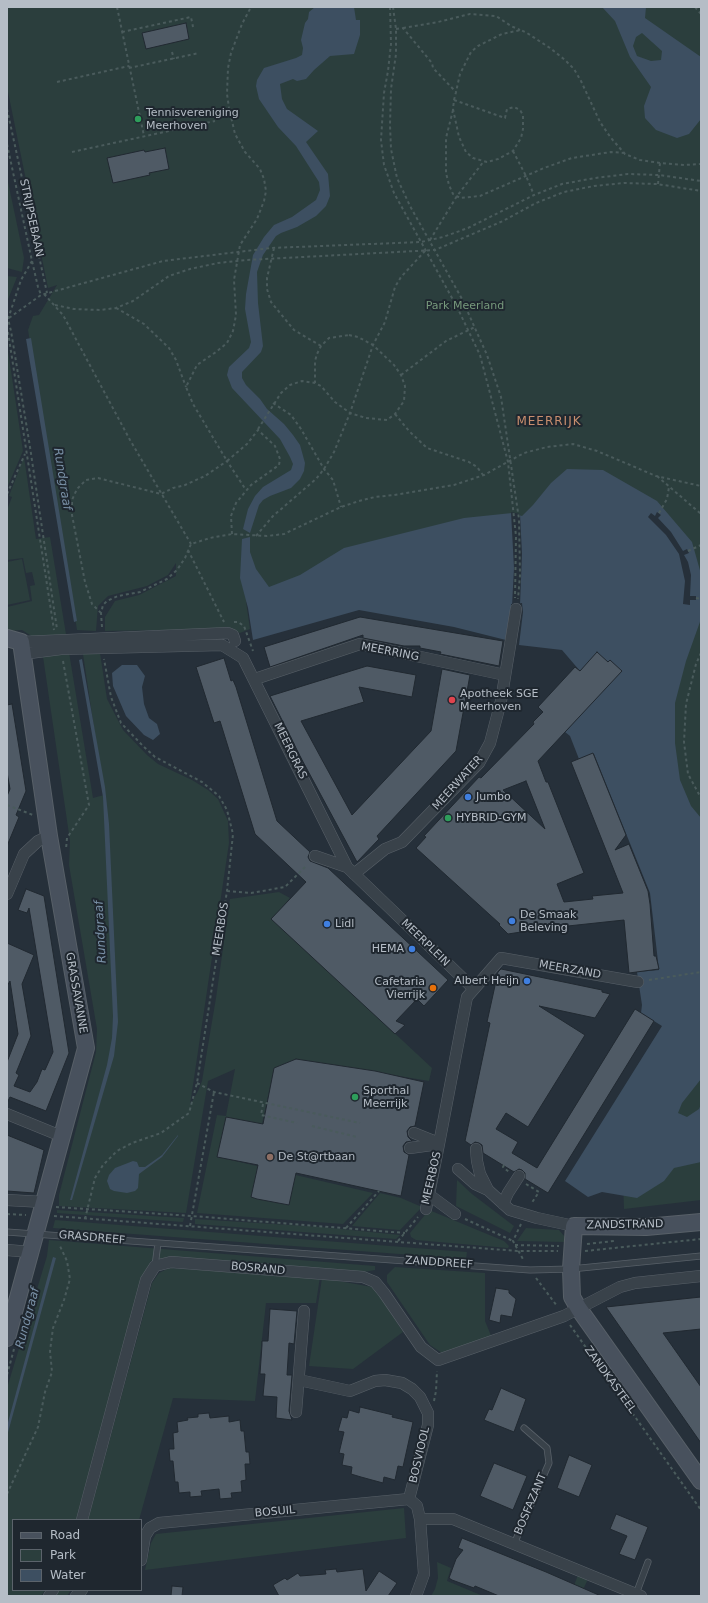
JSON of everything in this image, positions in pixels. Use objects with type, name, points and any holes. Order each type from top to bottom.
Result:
[{"type":"street","name":"MEERWATER","points":[[350,871],[385,849],[402,842],[478,763],[490,743],[501,701],[516,604]]},
{"type":"street","points":[[17,644],[102,643],[228,633],[233,635],[235,641]]},
{"type":"street","name":"MEERGRAS","points":[[102,643],[222,645],[243,658],[255,679],[350,871]]},
{"type":"street","name":"GRASSAVANNE","points":[[7,1338],[35,1234],[51,1203],[61,1136],[86,1048],[17,644]]},
{"type":"street","name":"MEERRING","points":[[255,679],[360,644],[505,675]]},
{"type":"street","points":[[7,894],[24,854],[38,841],[48,828]]},
{"type":"street","points":[[315,856],[350,871]]},
{"type":"street","name":"MEERPLEIN","points":[[350,871],[474,989]]},
{"type":"street","name":"MEERZAND","points":[[474,989],[501,958],[638,982]]},
{"type":"street","name":"MEERBOS","points":[[426,1209],[467,997],[474,989]]},
{"type":"street","points":[[7,1114],[61,1136]]},
{"type":"street","points":[[414,1133],[439,1144]]},
{"type":"street","points":[[410,1148],[439,1144]]},
{"type":"street","points":[[476,1149],[480,1174],[488,1190]]},
{"type":"street","points":[[458,1169],[476,1184],[488,1190],[510,1210],[536,1218],[574,1226]]},
{"type":"street","points":[[503,1204],[508,1192],[519,1176]]},
{"type":"street","points":[[428,1194],[455,1214]]},
{"type":"street","points":[[7,1200],[51,1203]]},
{"type":"street","name":"ZANDSTRAND","points":[[571,1269],[574,1226],[646,1227],[701,1222]]},
{"type":"street","points":[[7,1250],[31,1252]]},
{"type":"street","name":"BOSRAND","points":[[155,1266],[171,1262],[363,1277],[375,1282],[421,1347],[438,1360]]},
{"type":"street","points":[[82,1519],[146,1280],[155,1266]]},
{"type":"street","name":"ZANDKASTEEL","points":[[571,1269],[572,1297],[579,1309],[701,1481]]},
{"type":"street","points":[[438,1360],[564,1316],[620,1287],[635,1283],[701,1276]]},
{"type":"street","points":[[296,1412],[304,1311]]},
{"type":"street","name":"BOSVIOOL","points":[[298,1380],[350,1391],[375,1381],[385,1380],[402,1383],[412,1389],[420,1397],[428,1413],[428,1425],[409,1499]]},
{"type":"street","points":[[409,1499],[417,1506],[420,1519],[424,1574],[416,1596]]},
{"type":"street","name":"BOSUIL","points":[[142,1554],[145,1536],[150,1528],[159,1524],[409,1499]]},
{"type":"street","name":"BOSFAZANT","points":[[420,1519],[453,1519],[638,1595]]},
{"type":"lane","name":"GRASDREEF","points":[[7,1232],[177,1244]]},
{"type":"lane","points":[[155,1266],[158,1243]]},
{"type":"lane","name":"ZANDDREEF","points":[[177,1244],[530,1270],[571,1269],[701,1256]]},
{"type":"lane","name":"BOSFAZANT","points":[[514,1544],[549,1463],[547,1448],[524,1428]]},
{"type":"lane","name":"BOSFAZANT","points":[[638,1595],[648,1562]]},
{"type":"path","points":[[117,7],[144,136]]},
{"type":"path","points":[[186,387],[196,365],[227,343],[233,331],[236,316],[234,280],[240,246],[254,225],[261,210],[266,191],[262,174],[245,152],[235,134],[227,94],[228,68],[231,53],[242,24],[251,7]]},
{"type":"path","points":[[390,7],[391,44],[384,93],[380,140],[384,166],[394,193],[457,307],[480,355],[508,462],[516,536],[516,604]]},
{"type":"path","points":[[394,7],[396,54],[390,112],[391,149],[397,178],[410,206],[462,299],[487,355],[501,397],[518,510],[520,575],[516,604]]},
{"type":"path","points":[[695,7],[701,14]]},
{"type":"path","points":[[396,29],[438,22],[470,14],[496,16],[550,48],[574,70],[581,81],[600,122],[625,154]]},
{"type":"path","points":[[122,32],[191,17],[193,27]]},
{"type":"path","points":[[403,28],[432,63],[433,68],[456,92]]},
{"type":"path","points":[[521,30],[502,34],[478,46],[471,52],[460,74],[446,138],[445,162],[448,185],[454,194],[460,198],[480,196],[572,158],[610,152],[625,154],[640,160],[660,163],[684,165],[701,164]]},
{"type":"path","points":[[172,52],[174,59]]},
{"type":"path","points":[[56,82],[199,53]]},
{"type":"path","points":[[453,109],[459,137],[466,152],[473,158],[484,161],[498,159],[513,151],[521,138],[523,129],[523,115],[520,110],[514,107],[507,109],[505,118],[454,100]]},
{"type":"path","points":[[7,109],[46,294],[63,315],[130,440],[191,544]]},
{"type":"path","points":[[72,152],[215,121]]},
{"type":"path","name":"STRIJPSEBAAN","points":[[7,144],[32,261],[41,295]]},
{"type":"path","points":[[513,151],[534,195]]},
{"type":"path","points":[[430,241],[457,196],[484,161]]},
{"type":"path","points":[[658,184],[660,163]]},
{"type":"path","points":[[7,319],[41,295],[163,261],[271,248],[430,241],[468,228],[534,195],[562,184],[628,174],[659,175],[701,181]]},
{"type":"path","points":[[55,305],[74,309],[100,310],[116,308],[133,301],[169,276],[190,269],[237,261],[435,250],[503,221],[536,203],[564,192],[594,186],[624,183],[658,184],[701,191]]},
{"type":"path","points":[[274,248],[267,278],[271,302],[294,330],[321,346]]},
{"type":"path","points":[[255,536],[273,516],[316,479],[324,469],[334,452],[350,413],[373,346],[385,322],[395,287],[401,277],[425,251]]},
{"type":"path","points":[[32,261],[21,280],[7,319],[58,643]]},
{"type":"path","points":[[116,308],[144,324],[169,348],[176,360],[192,404],[227,462],[246,490]]},
{"type":"path","points":[[401,375],[446,341],[475,327]]},
{"type":"path","points":[[9,332],[26,452],[58,643],[89,805],[67,838],[66,852]]},
{"type":"path","points":[[101,613],[92,604],[85,582],[72,515],[72,500],[77,489],[86,480],[98,478],[161,494],[205,476],[227,462],[247,444],[258,430],[273,403],[290,385],[302,382],[315,383],[321,386],[336,402],[350,413],[366,418],[387,420],[395,414],[404,401],[404,386],[401,375],[394,365],[373,346],[358,337],[349,335],[330,338],[321,346],[315,361],[315,383]]},
{"type":"path","points":[[273,403],[291,415],[301,429],[332,480],[341,507]]},
{"type":"path","points":[[395,414],[409,431],[427,448],[469,462],[477,467],[484,475]]},
{"type":"path","points":[[232,534],[231,516],[233,509],[246,490],[257,480],[274,470],[280,462],[275,446],[258,430]]},
{"type":"path","points":[[101,613],[103,605],[107,601],[118,596],[140,592],[168,579],[177,570],[191,544],[210,538],[232,534],[255,536],[275,536],[284,534],[341,507],[375,496],[394,495],[454,485],[484,475],[524,453],[547,447],[573,444],[597,451],[656,476],[701,486]]},
{"type":"path","points":[[7,494],[26,452]]},
{"type":"path","points":[[656,476],[701,514]]},
{"type":"path","points":[[659,513],[667,500],[669,487]]},
{"type":"path","points":[[688,551],[701,546]]},
{"type":"path","points":[[188,550],[224,622],[238,622],[244,626],[255,657]]},
{"type":"path","points":[[696,598],[701,598]]},
{"type":"path","name":"MEERBOS","points":[[85,1219],[95,1178],[103,1165],[117,1151],[132,1143],[161,1133],[189,1113],[197,1083],[227,891],[233,834],[227,810],[219,796],[202,782],[155,757],[144,748],[122,723],[111,697],[102,643],[101,613]]},
{"type":"path","points":[[701,653],[696,664],[686,704],[684,742],[688,774],[701,798]]},
{"type":"path","points":[[7,805],[48,828]]},
{"type":"path","points":[[227,891],[251,893],[286,888],[315,856]]},
{"type":"path","points":[[638,982],[701,972]]},
{"type":"path","points":[[197,1083],[214,1092],[360,1123]]},
{"type":"path","points":[[190,1226],[214,1092]]},
{"type":"path","points":[[263,1103],[261,1115],[297,1124]]},
{"type":"path","points":[[312,1126],[357,1137]]},
{"type":"path","points":[[346,1228],[379,1191]]},
{"type":"path","points":[[51,1203],[88,1209],[405,1233]]},
{"type":"path","name":"MEERBOS","points":[[397,1242],[426,1209]]},
{"type":"path","points":[[455,1214],[513,1241]]},
{"type":"path","name":"GRASDREEF","points":[[53,1216],[190,1226]]},
{"type":"path","name":"ZANDDREEF","points":[[190,1226],[518,1251],[599,1250],[701,1239]]},
{"type":"path","points":[[7,1494],[38,1427],[45,1392],[52,1372],[50,1351],[53,1328],[64,1300],[70,1279],[67,1261],[60,1249],[56,1235]]},
{"type":"path","name":"ZANDKASTEEL","points":[[515,1244],[530,1270],[701,1510]]},
{"type":"path","points":[[428,1413],[433,1406],[436,1391],[438,1360]]},
{"type":"green space","name":"Park Meerland","points":[[7,7],[701,7],[701,936],[665,829],[666,660],[590,594],[246,602],[250,629],[240,633],[231,629],[105,631],[105,617],[115,601],[139,595],[176,576],[176,563],[168,575],[147,586],[108,596],[98,606],[96,631],[77,630],[28,330],[33,316],[39,315],[57,285],[48,288],[7,87]]},
{"type":"green space","points":[[7,177],[24,258],[22,272],[7,268]]},
{"type":"green space","points":[[7,276],[17,277],[7,302]]},
{"type":"green space","points":[[7,344],[23,451],[7,488]]},
{"type":"green space","points":[[24,457],[36,539],[50,537],[93,798],[104,795],[83,654],[100,653],[107,699],[123,730],[147,755],[158,764],[192,780],[208,790],[218,799],[228,821],[229,843],[190,1105],[202,1081],[216,998],[230,899],[279,892],[290,898],[272,919],[432,1068],[429,1081],[296,1059],[274,1069],[262,1124],[226,1117],[218,1157],[373,1193],[343,1224],[197,1213],[217,1115],[226,1116],[235,1069],[208,1081],[186,1213],[59,1206],[59,1195],[96,1052],[97,1029],[69,865],[70,841],[40,636],[33,637],[22,630],[7,631],[7,607],[32,601],[30,586],[35,585],[32,572],[26,573],[23,558],[7,560],[7,510],[12,497],[9,496]]},
{"type":"green space","points":[[22,559],[30,600],[7,605],[7,562]]},
{"type":"green space","points":[[701,1041],[701,1200],[624,1209],[623,1180]]},
{"type":"green space","points":[[457,1180],[472,1194],[514,1226],[510,1233],[456,1206]]},
{"type":"green space","points":[[380,1193],[401,1198],[422,1207],[400,1230],[352,1226]]},
{"type":"green space","points":[[57,1210],[184,1218],[183,1222],[57,1213]]},
{"type":"green space","points":[[429,1210],[504,1241],[509,1246],[508,1248],[416,1240],[411,1237],[410,1233]]},
{"type":"green space","points":[[195,1219],[321,1227],[400,1235],[396,1239],[195,1224]]},
{"type":"green space","points":[[55,1220],[467,1252],[466,1259],[53,1228]]},
{"type":"green space","points":[[526,1228],[559,1230],[565,1237],[566,1242],[517,1241]]},
{"type":"green space","points":[[49,1240],[375,1266],[375,1270],[364,1272],[171,1257],[151,1261],[141,1279],[76,1519],[12,1519],[12,1591],[44,1591],[41,1596],[7,1596],[7,1388],[47,1256]]},
{"type":"green space","points":[[395,1267],[485,1273],[485,1321],[492,1338],[442,1353],[430,1345],[387,1282],[387,1275]]},
{"type":"green space","points":[[169,1268],[320,1277],[316,1303],[266,1303],[255,1401],[173,1398],[139,1519],[88,1519],[152,1283],[159,1273]]},
{"type":"green space","points":[[322,1278],[372,1287],[381,1297],[403,1332],[353,1369],[309,1366]]},
{"type":"green space","points":[[404,1508],[406,1538],[145,1570],[151,1543],[156,1534]]},
{"type":"green space","points":[[437,1562],[451,1568],[447,1581],[483,1596],[431,1596],[438,1578]]},
{"type":"green space","points":[[578,1575],[588,1579],[580,1596],[570,1596]]},
{"type":"green space","points":[[58,1591],[70,1591],[67,1596],[55,1596]]},
{"type":"water","points":[[315,7],[354,7],[356,20],[360,20],[360,35],[354,54],[330,56],[306,79],[297,81],[293,79],[280,84],[282,99],[287,109],[318,131],[306,142],[328,174],[330,196],[326,206],[316,216],[297,227],[276,236],[263,255],[257,272],[258,303],[263,346],[261,352],[242,372],[242,378],[246,385],[260,399],[267,409],[284,424],[293,435],[300,445],[305,463],[304,471],[300,479],[291,488],[270,496],[263,500],[259,505],[250,533],[243,529],[248,509],[255,496],[263,487],[291,470],[293,464],[280,439],[232,388],[227,375],[229,367],[249,348],[251,342],[245,309],[246,294],[253,255],[264,237],[274,225],[292,217],[316,200],[320,190],[319,182],[296,146],[278,127],[259,99],[256,86],[257,80],[264,68],[302,55],[303,48],[301,40],[305,23],[308,19],[309,12]]},
{"type":"water","points":[[602,7],[646,7],[645,18],[701,57],[701,119],[689,134],[677,138],[656,130],[645,118],[644,106],[651,87],[630,57],[615,21]],"holes":[[[642,33],[662,51],[661,60],[651,61],[637,56],[633,46],[636,37]]]},
{"type":"water","points":[[31,338],[77,621],[74,622],[26,339]]},
{"type":"water","points":[[567,469],[603,470],[657,501],[692,542],[701,574],[701,619],[686,661],[675,703],[675,743],[680,780],[691,806],[701,818],[701,1079],[682,1103],[678,1113],[687,1117],[699,1109],[701,1104],[701,1162],[674,1168],[664,1181],[637,1198],[602,1192],[588,1197],[565,1181],[662,1026],[641,1013],[642,1005],[637,972],[659,970],[650,893],[594,754],[579,759],[570,736],[565,732],[621,671],[610,660],[607,664],[580,671],[562,650],[519,645],[523,612],[522,603],[511,604],[506,640],[454,627],[359,610],[253,640],[248,608],[240,578],[242,539],[250,537],[250,552],[256,569],[269,587],[300,575],[344,548],[464,518],[512,513],[522,516],[551,483]]},
{"type":"water","points":[[82,659],[105,787],[109,824],[118,1022],[114,1056],[72,1200],[70,1200],[107,1065],[112,1038],[113,1016],[103,797],[79,660]]},
{"type":"water","points":[[122,665],[137,665],[145,676],[142,687],[144,704],[149,718],[157,724],[160,734],[153,740],[144,735],[126,716],[113,686],[112,673]]},
{"type":"water","points":[[178,1135],[162,1157],[139,1174],[138,1188],[135,1191],[127,1193],[110,1189],[107,1181],[109,1175],[115,1168],[133,1161],[137,1162],[139,1167],[145,1167],[162,1155]]},
{"type":"water","points":[[53,1257],[56,1258],[7,1436],[7,1426]]},
{"type":"pier","points":[[511,512],[520,514],[522,554],[520,605],[512,606],[514,568]]},
{"type":"pier","points":[[657,512],[661,515],[658,518],[671,532],[683,551],[687,549],[689,553],[684,555],[688,562],[691,575],[690,596],[696,596],[696,600],[690,600],[690,605],[683,604],[685,581],[679,554],[666,535],[648,517],[651,513],[655,516]]},
{"type":"building","points":[[186,23],[189,39],[146,49],[142,33]]},
{"type":"building","points":[[165,148],[169,169],[149,173],[150,175],[113,183],[107,158],[144,150],[145,152]]},
{"type":"building","points":[[360,617],[503,641],[499,666],[440,654],[441,652],[420,648],[420,646],[404,646],[363,638],[363,635],[270,667],[264,647]]},
{"type":"building","points":[[597,652],[608,662],[610,660],[622,671],[538,761],[546,782],[548,782],[584,873],[557,884],[564,902],[593,899],[592,896],[623,893],[571,762],[593,753],[626,835],[615,850],[629,844],[648,891],[654,956],[656,956],[659,969],[629,973],[624,920],[521,931],[508,934],[499,925],[500,924],[416,848],[426,837],[424,836],[479,777],[481,778],[534,724],[533,722],[543,712],[538,707],[575,667],[580,671]],"holes":[[[526,781],[545,829],[503,790]]]},
{"type":"building","points":[[224,658],[231,681],[233,680],[236,687],[277,821],[310,852],[308,857],[310,861],[328,868],[448,980],[424,1006],[417,999],[396,1021],[405,1025],[395,1034],[271,919],[306,882],[255,834],[220,721],[214,723],[196,667]]},
{"type":"building","points":[[367,666],[416,675],[412,697],[359,687],[364,702],[301,721],[352,815],[431,731],[442,669],[470,675],[456,751],[377,836],[379,839],[357,862],[301,758],[270,696]]},
{"type":"building","points":[[12,704],[26,791],[16,815],[19,817],[7,846],[7,796],[10,789],[7,772],[7,705]]},
{"type":"building","points":[[26,889],[44,896],[69,1053],[46,1111],[10,1097],[7,1103],[7,1062],[18,1034],[10,981],[7,986],[7,943],[34,955],[22,984],[31,1036],[16,1073],[19,1075],[14,1086],[30,1092],[37,1082],[42,1069],[45,1070],[53,1052],[29,908],[27,913],[18,910]]},
{"type":"building","points":[[501,969],[602,990],[602,992],[610,994],[595,1018],[539,1006],[585,1035],[528,1127],[506,1113],[496,1129],[518,1142],[512,1153],[537,1168],[635,1009],[654,1021],[548,1193],[525,1179],[525,1173],[522,1170],[519,1169],[514,1172],[483,1153],[482,1145],[479,1143],[475,1142],[471,1145],[465,1141],[490,1023],[487,1022],[498,972]]},
{"type":"building","points":[[296,1059],[375,1071],[424,1082],[415,1126],[410,1127],[407,1131],[408,1137],[412,1141],[406,1142],[403,1146],[404,1152],[409,1155],[401,1196],[296,1173],[289,1205],[257,1199],[251,1197],[258,1165],[217,1157],[226,1117],[263,1124],[274,1068]]},
{"type":"building","points":[[7,1135],[44,1150],[34,1193],[7,1191]]},
{"type":"building","points":[[496,1288],[509,1290],[509,1293],[516,1299],[512,1317],[501,1315],[500,1323],[489,1320]]},
{"type":"building","points":[[701,1297],[701,1329],[663,1333],[701,1387],[701,1443],[606,1307]]},
{"type":"building","points":[[270,1309],[297,1311],[294,1344],[289,1343],[287,1375],[292,1375],[289,1411],[292,1420],[276,1418],[277,1397],[263,1396],[265,1374],[260,1374],[262,1341],[268,1341]]},
{"type":"building","points":[[501,1388],[526,1399],[514,1432],[484,1420],[489,1409],[492,1410]]},
{"type":"building","points":[[360,1407],[393,1415],[392,1417],[413,1422],[403,1467],[398,1466],[395,1480],[384,1477],[383,1483],[361,1477],[351,1474],[352,1467],[342,1465],[344,1454],[339,1453],[344,1432],[338,1431],[342,1417],[347,1418],[349,1410],[359,1413]]},
{"type":"building","points":[[209,1413],[210,1418],[229,1416],[229,1422],[240,1420],[241,1431],[244,1431],[246,1452],[249,1452],[250,1464],[245,1464],[246,1480],[241,1481],[242,1492],[231,1493],[232,1498],[220,1499],[219,1489],[201,1491],[202,1496],[190,1497],[190,1492],[179,1493],[178,1482],[175,1482],[173,1461],[170,1461],[169,1449],[174,1449],[173,1433],[178,1432],[177,1422],[188,1420],[187,1418],[198,1417],[198,1414]]},
{"type":"building","points":[[569,1455],[592,1465],[579,1497],[557,1488]]},
{"type":"building","points":[[494,1463],[527,1476],[513,1510],[480,1496]]},
{"type":"building","points":[[616,1514],[648,1527],[635,1560],[619,1554],[627,1536],[610,1529]]},
{"type":"building","points":[[462,1538],[601,1596],[499,1596],[475,1586],[474,1588],[452,1580],[449,1578],[456,1559],[463,1550],[458,1548]]},
{"type":"building","points":[[336,1569],[337,1572],[363,1569],[366,1591],[379,1571],[397,1583],[388,1596],[279,1596],[273,1585],[285,1578],[287,1580],[298,1573],[300,1576],[326,1574],[325,1570]]},
{"type":"building","points":[[172,1586],[183,1587],[182,1596],[171,1596]]},
{"type":"place","name":"Tennisvereniging Meerhoven","points":[[138,119]]},
{"type":"place","name":"Apotheek SGE Meerhoven","points":[[452,700]]},
{"type":"place","name":"Jumbo","points":[[468,797]]},
{"type":"place","name":"HYBRID-GYM","points":[[448,818]]},
{"type":"place","name":"De Smaak Beleving","points":[[512,921]]},
{"type":"place","name":"Lidl","points":[[327,924]]},
{"type":"place","name":"HEMA","points":[[412,949]]},
{"type":"place","name":"Albert Heijn","points":[[527,981]]},
{"type":"place","name":"Cafetaria Vierrijk","points":[[433,988]]},
{"type":"place","name":"Sporthal Meerrijk","points":[[355,1097]]},
{"type":"place","name":"De St@rtbaan","points":[[270,1157]]},
{"type":"district","name":"MEERRIJK","points":[[549,422]]},
{"type":"water label","name":"Rundgraaf","points":[[62,479]]},
{"type":"water label","name":"Rundgraaf","points":[[101,932]]},
{"type":"water label","name":"Rundgraaf","points":[[28,1318]]}]
